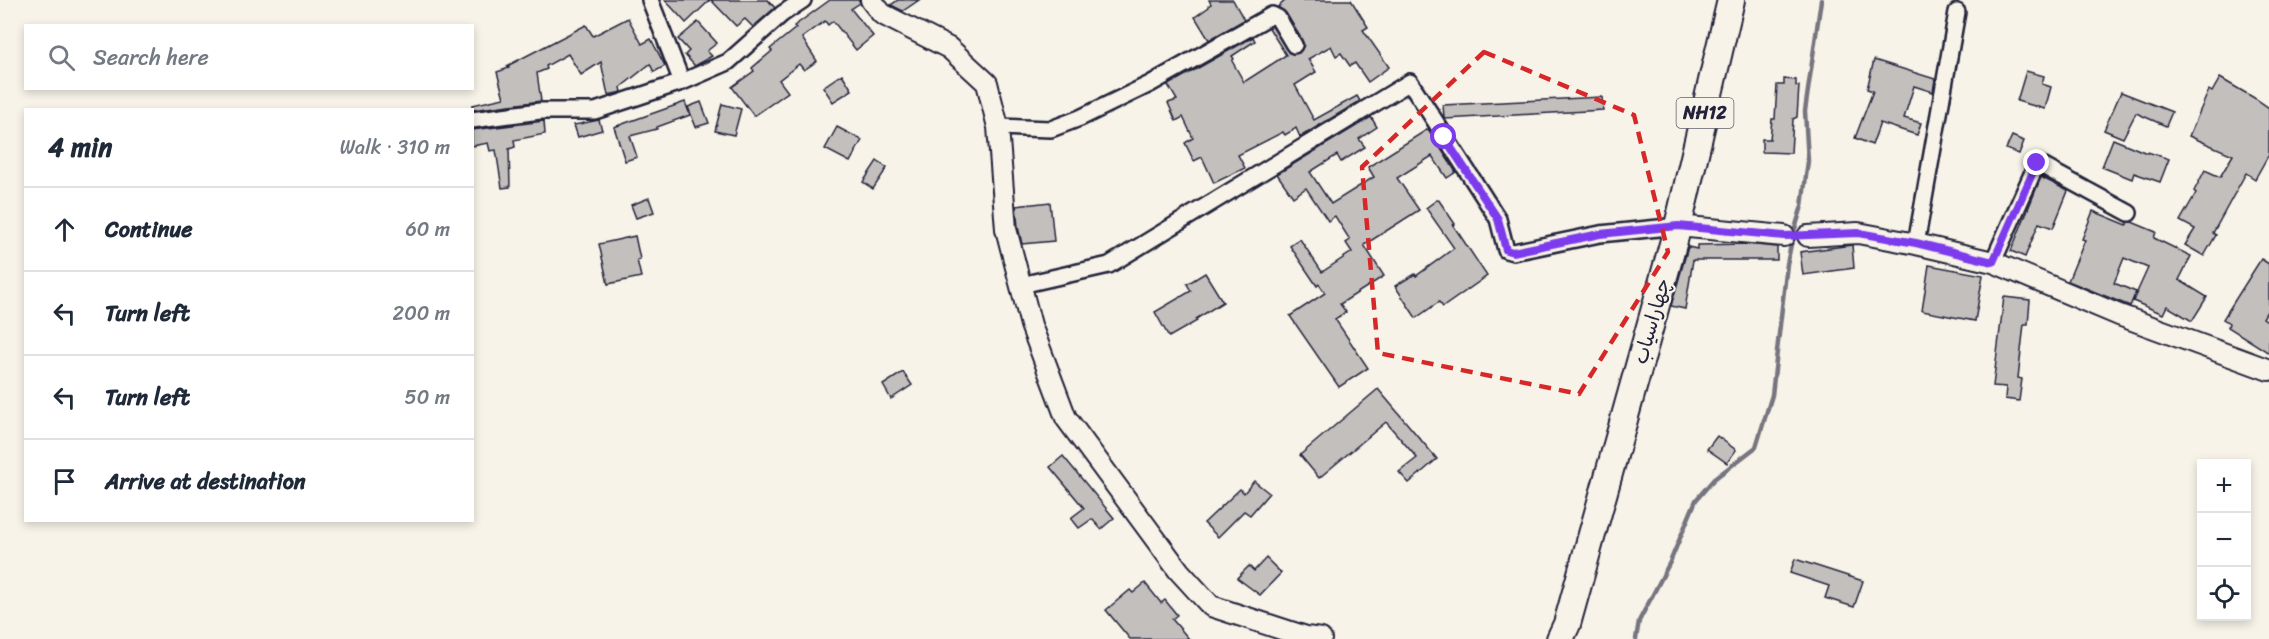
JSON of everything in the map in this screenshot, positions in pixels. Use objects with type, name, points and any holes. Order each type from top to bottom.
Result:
[{"type":"highway","name":"چهاراسیاب","points":[[1560,639],[1570,613],[1678,226],[1731,0]]},
{"type":"street","points":[[650,0],[682,82]]},
{"type":"street","points":[[474,120],[540,111],[595,111],[682,82],[728,62],[782,14],[803,0]]},
{"type":"street","points":[[871,0],[882,14],[950,48],[987,83],[998,128],[1006,229],[1031,325],[1066,418],[1179,572],[1211,606],[1306,637],[1321,639]]},
{"type":"street","points":[[1916,243],[1957,12]]},
{"type":"street","points":[[998,128],[1051,129],[1080,118],[1150,84],[1272,15],[1278,18],[1294,45]]},
{"type":"street","points":[[1021,285],[1109,265],[1410,82],[1498,219],[1506,250],[1513,252],[1600,234],[1678,226],[1784,236],[1858,233],[1916,243],[1993,262],[2119,315],[2267,366]]},
{"type":"street","points":[[1993,262],[2037,163],[2129,213]]},
{"type":"highlighted area","points":[[1484,52],[1634,115],[1668,252],[1579,394],[1378,353],[1362,167]]},
{"type":"building","points":[[665,0],[710,0],[686,23]]},
{"type":"building","points":[[711,0],[768,0],[775,8],[753,27],[745,19],[736,26]]},
{"type":"building","points":[[830,0],[859,0],[860,3],[851,9],[873,36],[856,50],[833,21],[828,25],[825,21],[802,38],[817,61],[804,70],[799,64],[779,80],[788,92],[754,116],[732,87],[754,71],[752,68],[772,51],[770,49],[796,28],[794,26]]},
{"type":"building","points":[[898,0],[919,0],[903,11],[891,5]]},
{"type":"building","points":[[1209,0],[1233,0],[1244,20],[1209,40],[1195,17],[1209,7],[1211,4]]},
{"type":"building","points":[[1286,0],[1351,0],[1368,27],[1363,30],[1389,67],[1368,82],[1355,63],[1350,66],[1341,53],[1336,56],[1331,46],[1308,59],[1316,72],[1295,85],[1314,120],[1357,96],[1360,101],[1300,137],[1296,128],[1285,135],[1283,132],[1238,155],[1245,168],[1214,183],[1202,157],[1194,161],[1185,143],[1193,138],[1183,117],[1176,121],[1168,103],[1177,100],[1168,85],[1253,37],[1255,41],[1232,56],[1234,59],[1232,61],[1244,82],[1286,55],[1269,28],[1272,26],[1289,53],[1299,53],[1304,45],[1302,40],[1286,13],[1278,7]]},
{"type":"building","points":[[628,18],[642,44],[651,39],[665,66],[654,72],[650,64],[621,87],[622,92],[608,95],[601,62],[581,75],[568,54],[546,66],[547,69],[537,73],[541,101],[474,110],[472,108],[472,105],[504,98],[497,72],[509,68],[507,66],[586,25],[593,36]]},
{"type":"building","points":[[698,22],[717,43],[707,51],[712,56],[695,66],[685,55],[689,51],[678,39]]},
{"type":"building","points":[[1874,60],[1935,79],[1933,92],[1914,86],[1904,118],[1921,123],[1917,135],[1880,123],[1872,145],[1855,138],[1873,91],[1867,89]]},
{"type":"building","points":[[2026,71],[2044,76],[2042,84],[2051,87],[2045,109],[2017,101]]},
{"type":"building","points":[[842,74],[852,90],[833,102],[823,87]]},
{"type":"building","points":[[2220,78],[2269,108],[2269,154],[2255,179],[2246,173],[2213,233],[2216,235],[2204,256],[2185,245],[2195,229],[2180,221],[2196,193],[2194,191],[2205,170],[2220,177],[2233,155],[2189,136],[2209,90],[2212,92]]},
{"type":"building","points":[[1784,79],[1796,80],[1796,86],[1799,86],[1797,117],[1793,119],[1791,153],[1762,152],[1762,139],[1770,139],[1772,119],[1775,119],[1777,85],[1784,85]]},
{"type":"building","points":[[2121,92],[2172,112],[2166,126],[2136,113],[2123,138],[2104,130]]},
{"type":"building","points":[[1602,97],[1603,110],[1445,119],[1444,117],[1443,105]]},
{"type":"building","points":[[685,102],[690,115],[657,127],[657,129],[630,136],[637,157],[625,161],[614,127]]},
{"type":"building","points":[[701,102],[709,123],[696,127],[688,107]]},
{"type":"building","points":[[722,104],[741,109],[734,135],[715,131]]},
{"type":"building","points":[[1371,117],[1377,127],[1359,139],[1365,147],[1341,162],[1337,155],[1310,172],[1331,204],[1374,177],[1368,167],[1428,129],[1456,172],[1447,178],[1432,156],[1397,178],[1419,210],[1364,245],[1384,276],[1340,304],[1346,312],[1335,319],[1368,368],[1339,387],[1290,316],[1325,293],[1319,284],[1317,286],[1290,246],[1300,239],[1322,272],[1352,252],[1346,243],[1350,240],[1335,216],[1328,221],[1306,188],[1293,197],[1277,174]]},
{"type":"building","points":[[599,120],[602,130],[578,137],[574,125]]},
{"type":"building","points":[[544,121],[545,134],[514,140],[515,147],[509,149],[510,187],[502,188],[496,150],[490,151],[488,143],[474,146],[474,130]]},
{"type":"building","points":[[837,127],[862,140],[850,162],[825,149]]},
{"type":"building","points":[[2012,136],[2024,141],[2019,154],[2006,149]]},
{"type":"building","points":[[2113,139],[2169,159],[2160,182],[2134,173],[2132,179],[2102,167]]},
{"type":"building","points":[[877,161],[887,168],[873,189],[863,182]]},
{"type":"building","points":[[2041,177],[2068,191],[2053,228],[2039,223],[2025,257],[2011,251]]},
{"type":"building","points":[[649,198],[654,212],[636,218],[631,205]]},
{"type":"building","points":[[1438,199],[1487,276],[1443,307],[1439,302],[1416,318],[1395,286],[1415,274],[1416,276],[1454,248],[1426,208]]},
{"type":"building","points":[[1050,202],[1054,241],[1022,244],[1016,206]]},
{"type":"building","points":[[2093,211],[2127,225],[2128,222],[2132,222],[2156,232],[2154,238],[2191,256],[2179,280],[2207,297],[2192,321],[2167,306],[2163,314],[2133,301],[2148,268],[2124,258],[2114,283],[2136,292],[2130,306],[2068,281],[2085,240],[2082,239]]},
{"type":"building","points":[[635,236],[641,277],[608,284],[599,244]]},
{"type":"building","points":[[1745,244],[1777,247],[1777,260],[1693,260],[1685,309],[1671,306],[1688,247],[1697,249],[1697,245]]},
{"type":"building","points":[[1852,245],[1854,268],[1803,275],[1800,252]]},
{"type":"building","points":[[2261,259],[2269,264],[2269,308],[2263,318],[2269,322],[2269,353],[2228,327],[2229,323],[2223,319]]},
{"type":"building","points":[[1929,265],[1983,275],[1975,321],[1922,311]]},
{"type":"building","points":[[1205,273],[1223,302],[1196,319],[1197,321],[1169,337],[1155,312],[1191,291],[1187,284]]},
{"type":"building","points":[[2004,297],[2030,300],[2028,324],[2024,324],[2018,378],[2022,379],[2019,401],[2005,399],[2006,387],[1993,386]]},
{"type":"building","points":[[903,372],[912,385],[891,399],[883,385]]},
{"type":"building","points":[[1378,389],[1437,459],[1409,483],[1399,472],[1417,458],[1386,422],[1319,478],[1300,455]]},
{"type":"building","points":[[1717,436],[1736,450],[1727,463],[1707,449]]},
{"type":"building","points":[[1063,456],[1114,518],[1101,529],[1092,519],[1079,528],[1071,518],[1084,508],[1050,467]]},
{"type":"building","points":[[1254,481],[1269,493],[1250,515],[1244,511],[1218,537],[1204,523],[1240,489],[1244,493]]},
{"type":"building","points":[[1266,558],[1281,573],[1260,595],[1237,578],[1249,566],[1254,571]]},
{"type":"building","points":[[1795,559],[1863,581],[1854,607],[1825,598],[1829,586],[1790,573]]},
{"type":"building","points":[[1145,583],[1161,603],[1165,600],[1177,615],[1172,619],[1189,639],[1130,639],[1106,610],[1130,590],[1133,593]]},
{"type":"waterway","points":[[1636,639],[1639,621],[1670,562],[1696,500],[1714,479],[1756,447],[1772,395],[1787,264],[1802,206],[1808,161],[1805,111],[1821,0]]},
{"type":"route","points":[[1444,137],[1498,219],[1506,250],[1513,252],[1600,234],[1678,226],[1784,236],[1858,233],[1916,243],[1993,262],[2037,163]]}]
